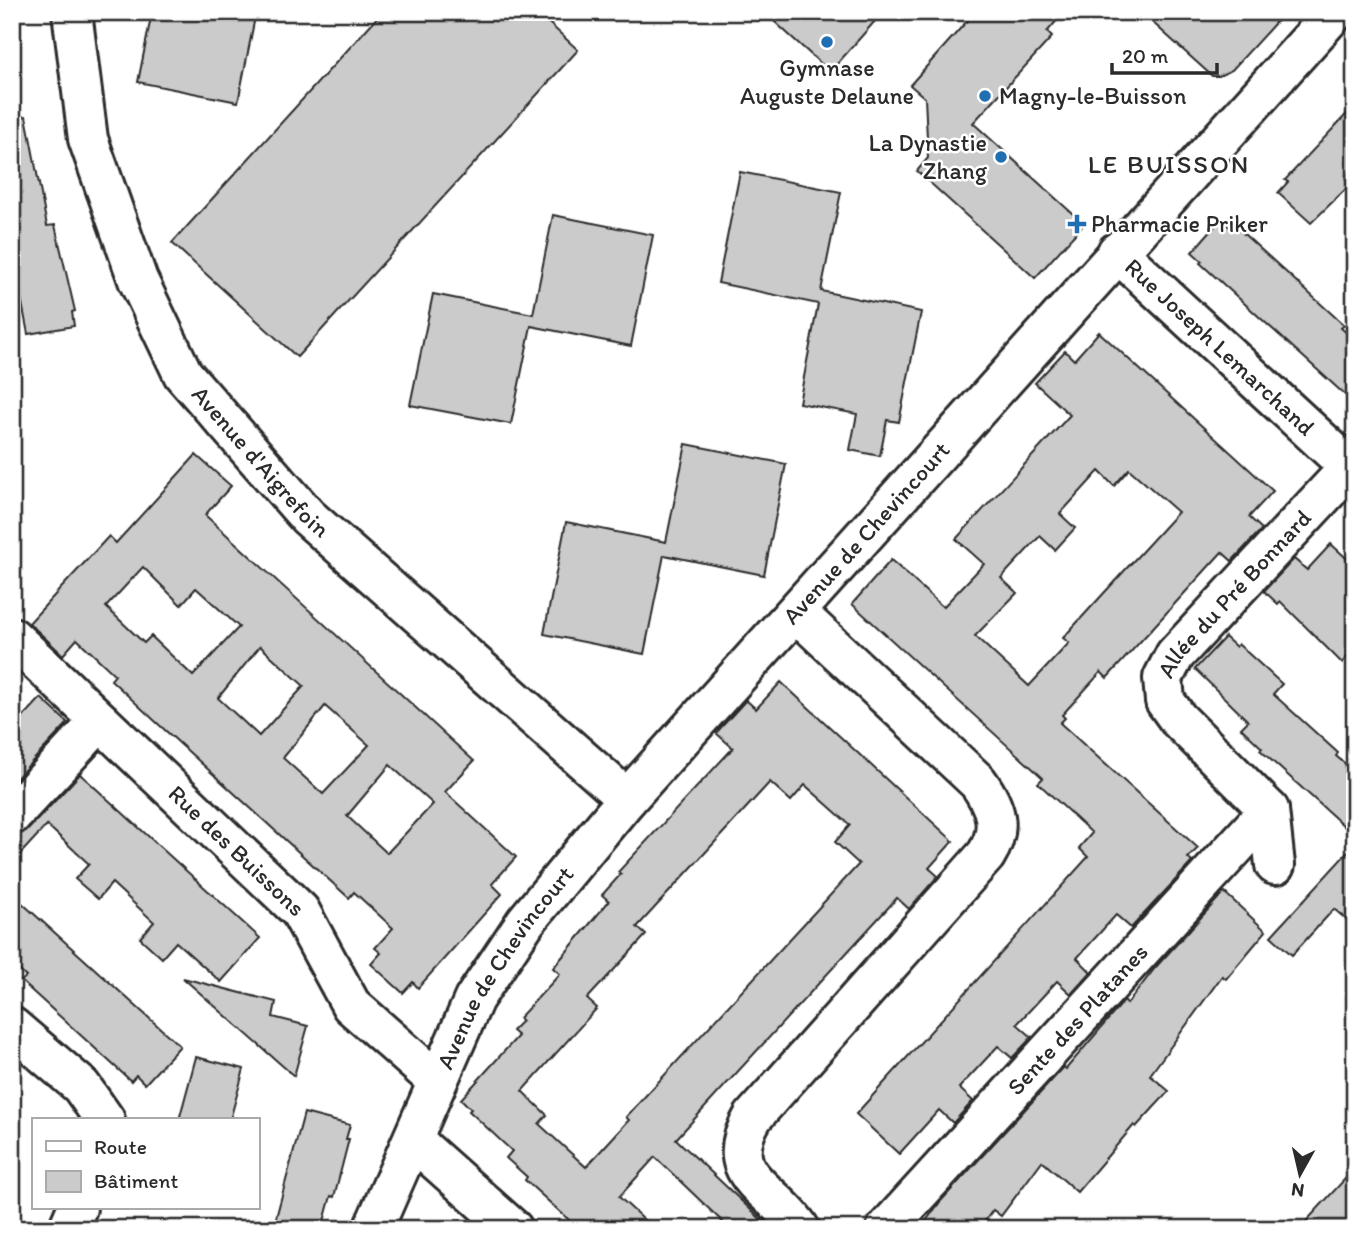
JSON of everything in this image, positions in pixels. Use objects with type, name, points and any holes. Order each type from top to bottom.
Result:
[{"type":"street","name":"Avenue d'Aigrefoin","points":[[72,12],[88,139],[138,280],[183,374],[308,517],[627,799]]},
{"type":"street","name":"Avenue de Chevincourt","points":[[373,1229],[474,999],[526,921],[627,799],[1335,12]]},
{"type":"street","name":"Rue Joseph Lemarchand","points":[[1117,252],[1352,469]]},
{"type":"street","name":"Allée du Pré Bonnard","points":[[1269,810],[1178,719],[1165,701],[1163,678],[1175,655],[1352,469]]},
{"type":"street","points":[[796,612],[978,782],[993,803],[997,823],[995,840],[986,855],[753,1117],[741,1138],[741,1158],[751,1178],[800,1229]]},
{"type":"street","name":"Rue des Buissons","points":[[12,637],[300,911],[351,1005],[437,1081]]},
{"type":"street","points":[[12,815],[100,721]]},
{"type":"street","points":[[1269,810],[1275,865]]},
{"type":"street","name":"Sente des Platanes","points":[[886,1229],[1269,810]]},
{"type":"street","points":[[12,1027],[81,1086],[105,1118]]},
{"type":"street","points":[[413,1140],[513,1229]]},
{"type":"street","points":[[68,1229],[76,1210]]},
{"type":"building","points":[[152,12],[256,12],[238,102],[138,82]]},
{"type":"building","points":[[382,12],[537,12],[578,50],[297,357],[172,243]]},
{"type":"building","name":"Gymnase Auguste Delaune","points":[[764,12],[883,12],[830,72]]},
{"type":"building","points":[[975,12],[1064,12],[1047,32],[1052,37],[973,123],[1084,224],[1035,278],[917,171],[928,158],[925,98],[910,85]]},
{"type":"building","points":[[1141,12],[1285,12],[1232,70],[1212,76]]},
{"type":"building","points":[[1355,105],[1355,180],[1311,223],[1278,193],[1288,182],[1285,180]]},
{"type":"building","points":[[26,116],[47,226],[55,225],[75,311],[72,312],[74,326],[28,334],[12,251],[12,118]]},
{"type":"building","points":[[740,172],[841,192],[821,291],[921,312],[899,422],[887,420],[880,456],[850,450],[857,414],[799,403],[818,304],[718,283]]},
{"type":"building","points":[[553,215],[653,235],[631,346],[531,326],[511,424],[410,405],[433,294],[533,314]]},
{"type":"building","points":[[1221,219],[1231,228],[1234,225],[1344,325],[1341,328],[1355,340],[1355,404],[1200,263],[1202,261],[1192,252]]},
{"type":"building","points":[[1099,332],[1273,491],[1249,517],[1262,529],[1232,561],[1222,552],[1107,678],[1101,672],[1062,715],[1065,718],[1060,723],[1198,848],[1188,858],[1192,862],[1131,928],[1116,915],[1077,958],[1091,972],[1071,994],[1057,981],[1017,1024],[1032,1037],[1012,1058],[998,1046],[959,1088],[973,1101],[953,1123],[939,1110],[899,1154],[856,1114],[1088,857],[1079,848],[1092,833],[1038,783],[1043,778],[852,604],[891,560],[943,607],[984,564],[956,539],[1070,415],[1035,383],[1065,351],[1074,360]],"holes":[[[1129,469],[1178,512],[1063,638],[1069,643],[1029,686],[975,636],[1017,593],[1001,578],[1040,536],[1055,550],[1075,528],[1060,514],[1099,471],[1114,486]]]},
{"type":"building","points":[[686,444],[786,464],[764,575],[664,555],[644,654],[544,634],[566,522],[666,542]]},
{"type":"building","points":[[196,455],[231,486],[205,515],[474,761],[445,792],[516,857],[492,884],[502,894],[418,988],[413,982],[403,993],[371,964],[381,953],[375,948],[393,928],[354,892],[349,898],[155,721],[111,680],[115,675],[77,639],[63,655],[29,623],[109,536],[116,543]],"holes":[[[143,567],[181,605],[196,588],[239,627],[193,676],[151,636],[144,643],[106,607]],[[260,646],[304,686],[259,736],[218,698]],[[325,706],[369,745],[323,794],[283,758]],[[390,765],[433,804],[387,853],[347,816]]]},
{"type":"building","points":[[1331,544],[1355,566],[1355,648],[1342,663],[1280,601],[1278,604],[1264,591],[1294,559],[1307,570]]},
{"type":"building","points":[[1225,637],[1236,647],[1238,644],[1282,684],[1273,694],[1355,772],[1355,836],[1260,750],[1262,748],[1241,728],[1248,721],[1195,669]]},
{"type":"building","points":[[781,682],[953,841],[929,868],[938,876],[909,909],[897,898],[676,1139],[771,1229],[730,1229],[655,1157],[619,1197],[654,1229],[579,1229],[525,1180],[527,1177],[506,1158],[512,1151],[469,1111],[471,1109],[461,1099],[518,1036],[512,1031],[522,1021],[519,1018],[560,974],[553,968],[609,901],[602,895],[621,874],[618,872],[733,748],[716,733],[746,700],[756,709]],"holes":[[[770,782],[791,801],[805,785],[850,825],[835,842],[859,864],[626,1117],[629,1120],[586,1167],[539,1124],[547,1115],[522,1091],[597,1008],[587,999],[646,935],[637,927]]]},
{"type":"building","points":[[41,698],[68,723],[12,783],[12,729]]},
{"type":"building","points":[[80,774],[260,938],[221,982],[176,942],[162,958],[140,938],[154,922],[112,883],[98,899],[75,879],[89,864],[47,825],[12,863],[12,836],[28,830]]},
{"type":"building","points":[[1355,844],[1355,927],[1334,909],[1292,955],[1271,936]]},
{"type":"building","points":[[1224,892],[1266,931],[1226,979],[1222,976],[1150,1075],[1169,1091],[1136,1127],[1134,1125],[1077,1192],[1042,1161],[1001,1216],[993,1210],[979,1229],[920,1229],[940,1202],[1064,1067],[1066,1069],[1124,1001],[1127,1004],[1155,968]]},
{"type":"building","points":[[12,894],[180,1046],[145,1084],[136,1075],[131,1081],[21,981],[26,977],[12,963]]},
{"type":"building","points":[[183,978],[276,1002],[273,1017],[308,1026],[294,1076]]},
{"type":"building","points":[[196,1057],[244,1069],[231,1118],[180,1118]]},
{"type":"building","points":[[304,1113],[350,1125],[334,1197],[331,1196],[323,1225],[313,1222],[311,1229],[273,1229]]},
{"type":"building","points":[[1355,1168],[1355,1229],[1299,1229]]},
{"type":"place","name":"Gymnase Auguste Delaune","points":[[827,42]]},
{"type":"place","name":"Magny-le-Buisson","points":[[985,96]]},
{"type":"place","name":"La Dynastie Zhang","points":[[1001,157]]},
{"type":"place","name":"Pharmacie Priker","points":[[1077,224]]},
{"type":"district","name":"LE BUISSON","points":[[1169,164]]}]
